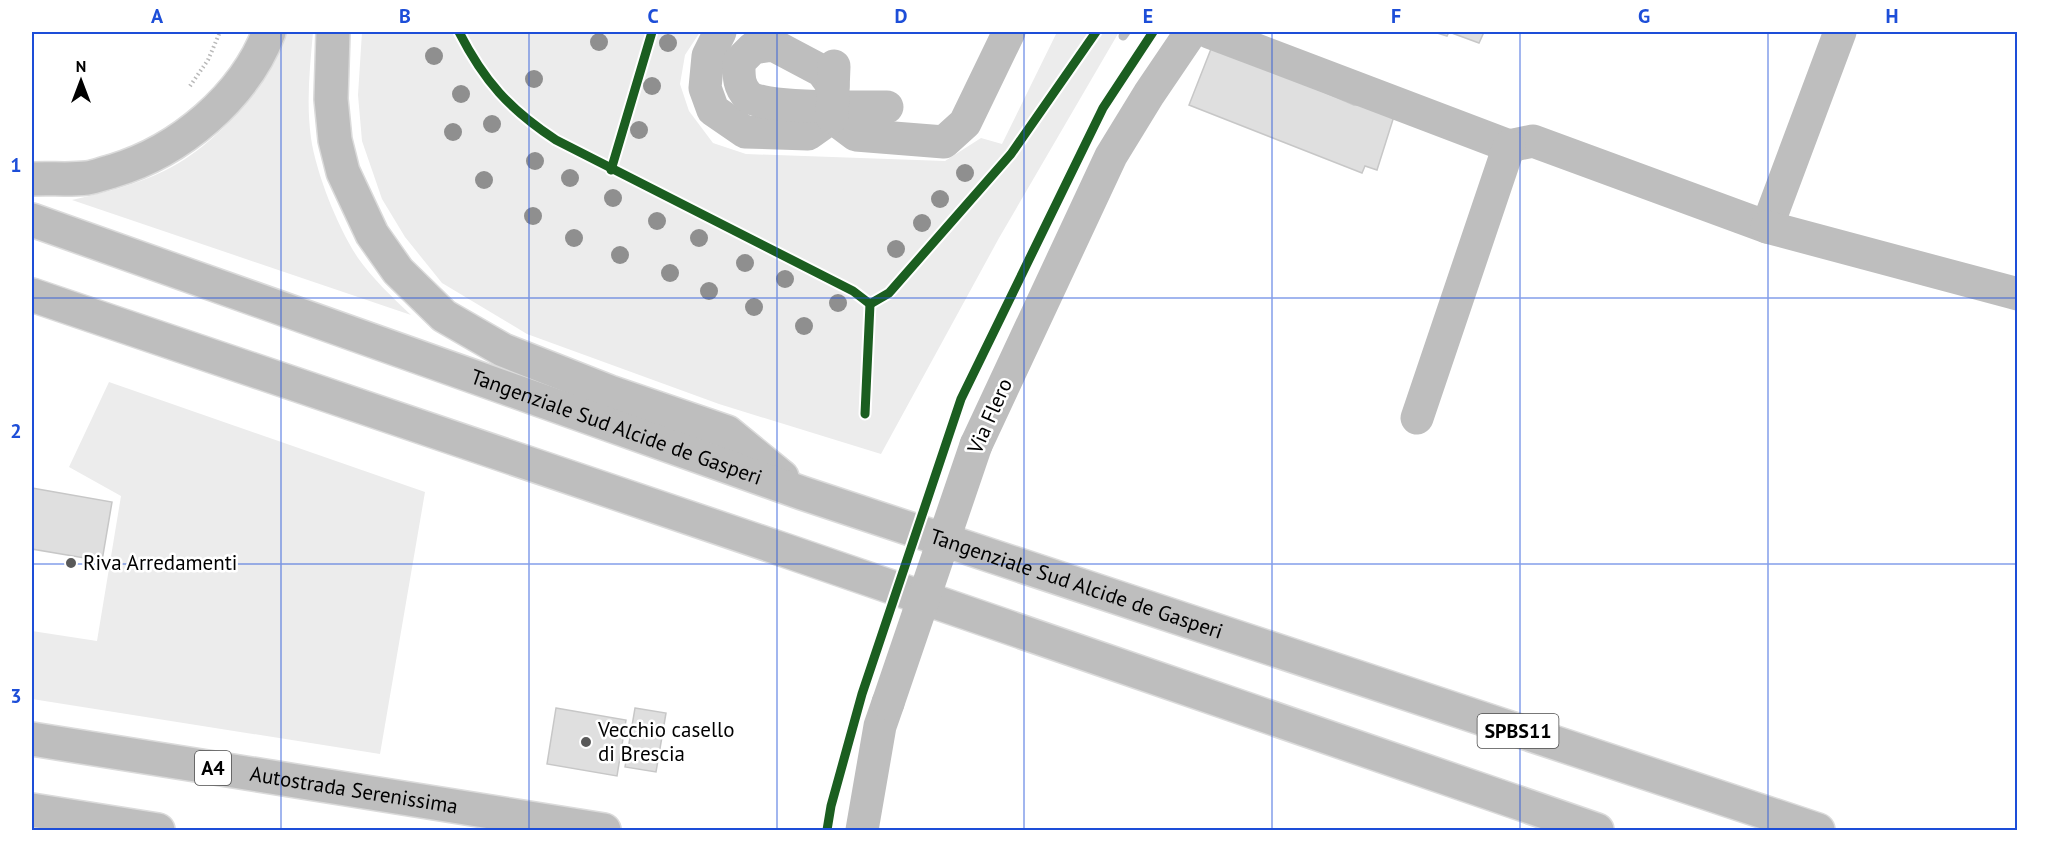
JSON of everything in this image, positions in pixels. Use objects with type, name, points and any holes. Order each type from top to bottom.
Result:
[{"type":"main road","points":[[32,179],[88,178],[123,168],[156,154],[212,114],[239,83],[262,50],[269,32]]},
{"type":"main road","points":[[333,32],[331,99],[335,140],[343,172],[372,234],[398,271],[444,316],[503,350],[610,392],[727,432],[802,493]]},
{"type":"main road","points":[[720,32],[708,56],[705,88],[713,110],[745,132],[808,134],[833,90]]},
{"type":"main road","points":[[887,107],[769,104],[749,98],[738,81],[740,62],[753,48],[773,45],[822,71],[833,90],[856,135],[944,142],[965,123],[1009,32]]},
{"type":"main road","name":"Via Flero","points":[[862,831],[880,726],[976,445],[1111,156],[1191,32]]},
{"type":"main road","points":[[1209,32],[1509,146],[1533,141],[1767,227],[2018,294]]},
{"type":"main road","points":[[1767,227],[1840,32]]},
{"type":"main road","points":[[1418,418],[1509,146]]},
{"type":"main road","name":"Tangenziale Sud Alcide de Gasperi","points":[[32,220],[802,493],[1818,831]]},
{"type":"main road","points":[[32,295],[786,551],[1597,831]]},
{"type":"main road","name":"Autostrada Serenissima","points":[[32,739],[604,831]]},
{"type":"main road","points":[[32,810],[158,831]]},
{"type":"path","points":[[188,89],[208,60],[220,32]]},
{"type":"shaded area","points":[[287,32],[313,32],[309,98],[311,138],[323,183],[336,216],[350,246],[364,266],[411,315],[72,200],[119,188],[153,176],[204,145],[238,112],[253,93]]},
{"type":"shaded area","points":[[362,32],[700,32],[685,55],[680,84],[689,111],[713,143],[746,154],[945,161],[981,138],[1002,144],[1057,32],[1119,32],[999,238],[881,454],[719,404],[527,334],[442,283],[405,237],[382,199],[362,141],[358,95]]},
{"type":"shaded area","points":[[109,382],[425,492],[380,754],[32,699],[32,631],[97,641],[121,496],[69,467]]},
{"type":"building","points":[[1434,32],[1449,32],[1447,36]]},
{"type":"building","points":[[1449,32],[1484,32],[1479,43]]},
{"type":"building","points":[[1211,49],[1296,80],[1354,105],[1366,105],[1395,113],[1377,170],[1365,166],[1362,173],[1189,105]]},
{"type":"building","points":[[32,488],[112,502],[102,561],[32,549]]},
{"type":"building","name":"Vecchio casello di Brescia","points":[[556,708],[626,720],[617,776],[547,764]]},
{"type":"building","points":[[635,708],[666,713],[656,772],[625,767]]},
{"type":"waterway","points":[[1123,36],[1126,32]]},
{"type":"cycle path","points":[[459,32],[478,65],[499,93],[525,117],[556,140],[853,291],[870,304],[889,293],[1011,154],[1096,32]]},
{"type":"cycle path","points":[[611,170],[652,32]]},
{"type":"cycle path","points":[[827,830],[831,806],[862,694],[961,399],[1103,108],[1153,32]]},
{"type":"cycle path","points":[[865,414],[870,304]]},
{"type":"place","name":"Riva Arredamenti","points":[[71,563]]},
{"type":"place","name":"Vecchio casello di Brescia","points":[[586,742]]}]
